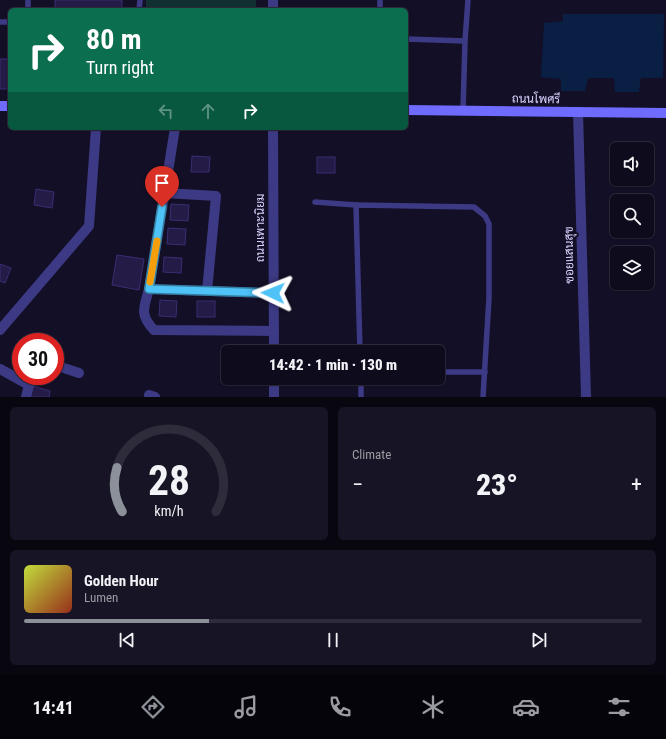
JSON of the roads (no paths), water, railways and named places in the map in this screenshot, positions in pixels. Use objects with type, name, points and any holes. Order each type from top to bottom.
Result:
[{"type":"main road","name":"ถนนโพศรี","points":[[408,110],[666,113]]},
{"type":"street","name":"ซอยแสนสุข","points":[[578,112],[586,397]]},
{"type":"street","points":[[0,330],[89,226],[96,130]]},
{"type":"street","points":[[175,130],[149,289],[143,310],[146,322],[154,330],[274,331]]},
{"type":"street","name":"ถนนเพาะนิยม","points":[[273,130],[274,345]]},
{"type":"street","points":[[165,193],[216,196],[207,291]]},
{"type":"street","points":[[149,289],[273,293]]},
{"type":"street","points":[[64,368],[79,373]]},
{"type":"street","points":[[0,369],[12,376]]},
{"type":"street","points":[[26,397],[29,385]]},
{"type":"street","points":[[269,397],[274,397],[274,385]]},
{"type":"lane","points":[[463,111],[468,0]]},
{"type":"lane","points":[[408,39],[466,41]]},
{"type":"lane","points":[[315,202],[356,205],[474,207],[485,216],[489,224],[489,269],[483,397]]},
{"type":"lane","points":[[356,205],[360,345]]},
{"type":"lane","points":[[445,372],[485,372]]},
{"type":"lane","points":[[361,385],[361,397]]},
{"type":"water","points":[[563,14],[664,14],[663,78],[641,78],[639,92],[615,92],[614,78],[588,78],[585,91],[561,91],[561,79],[541,77],[544,23],[563,21]]}]
